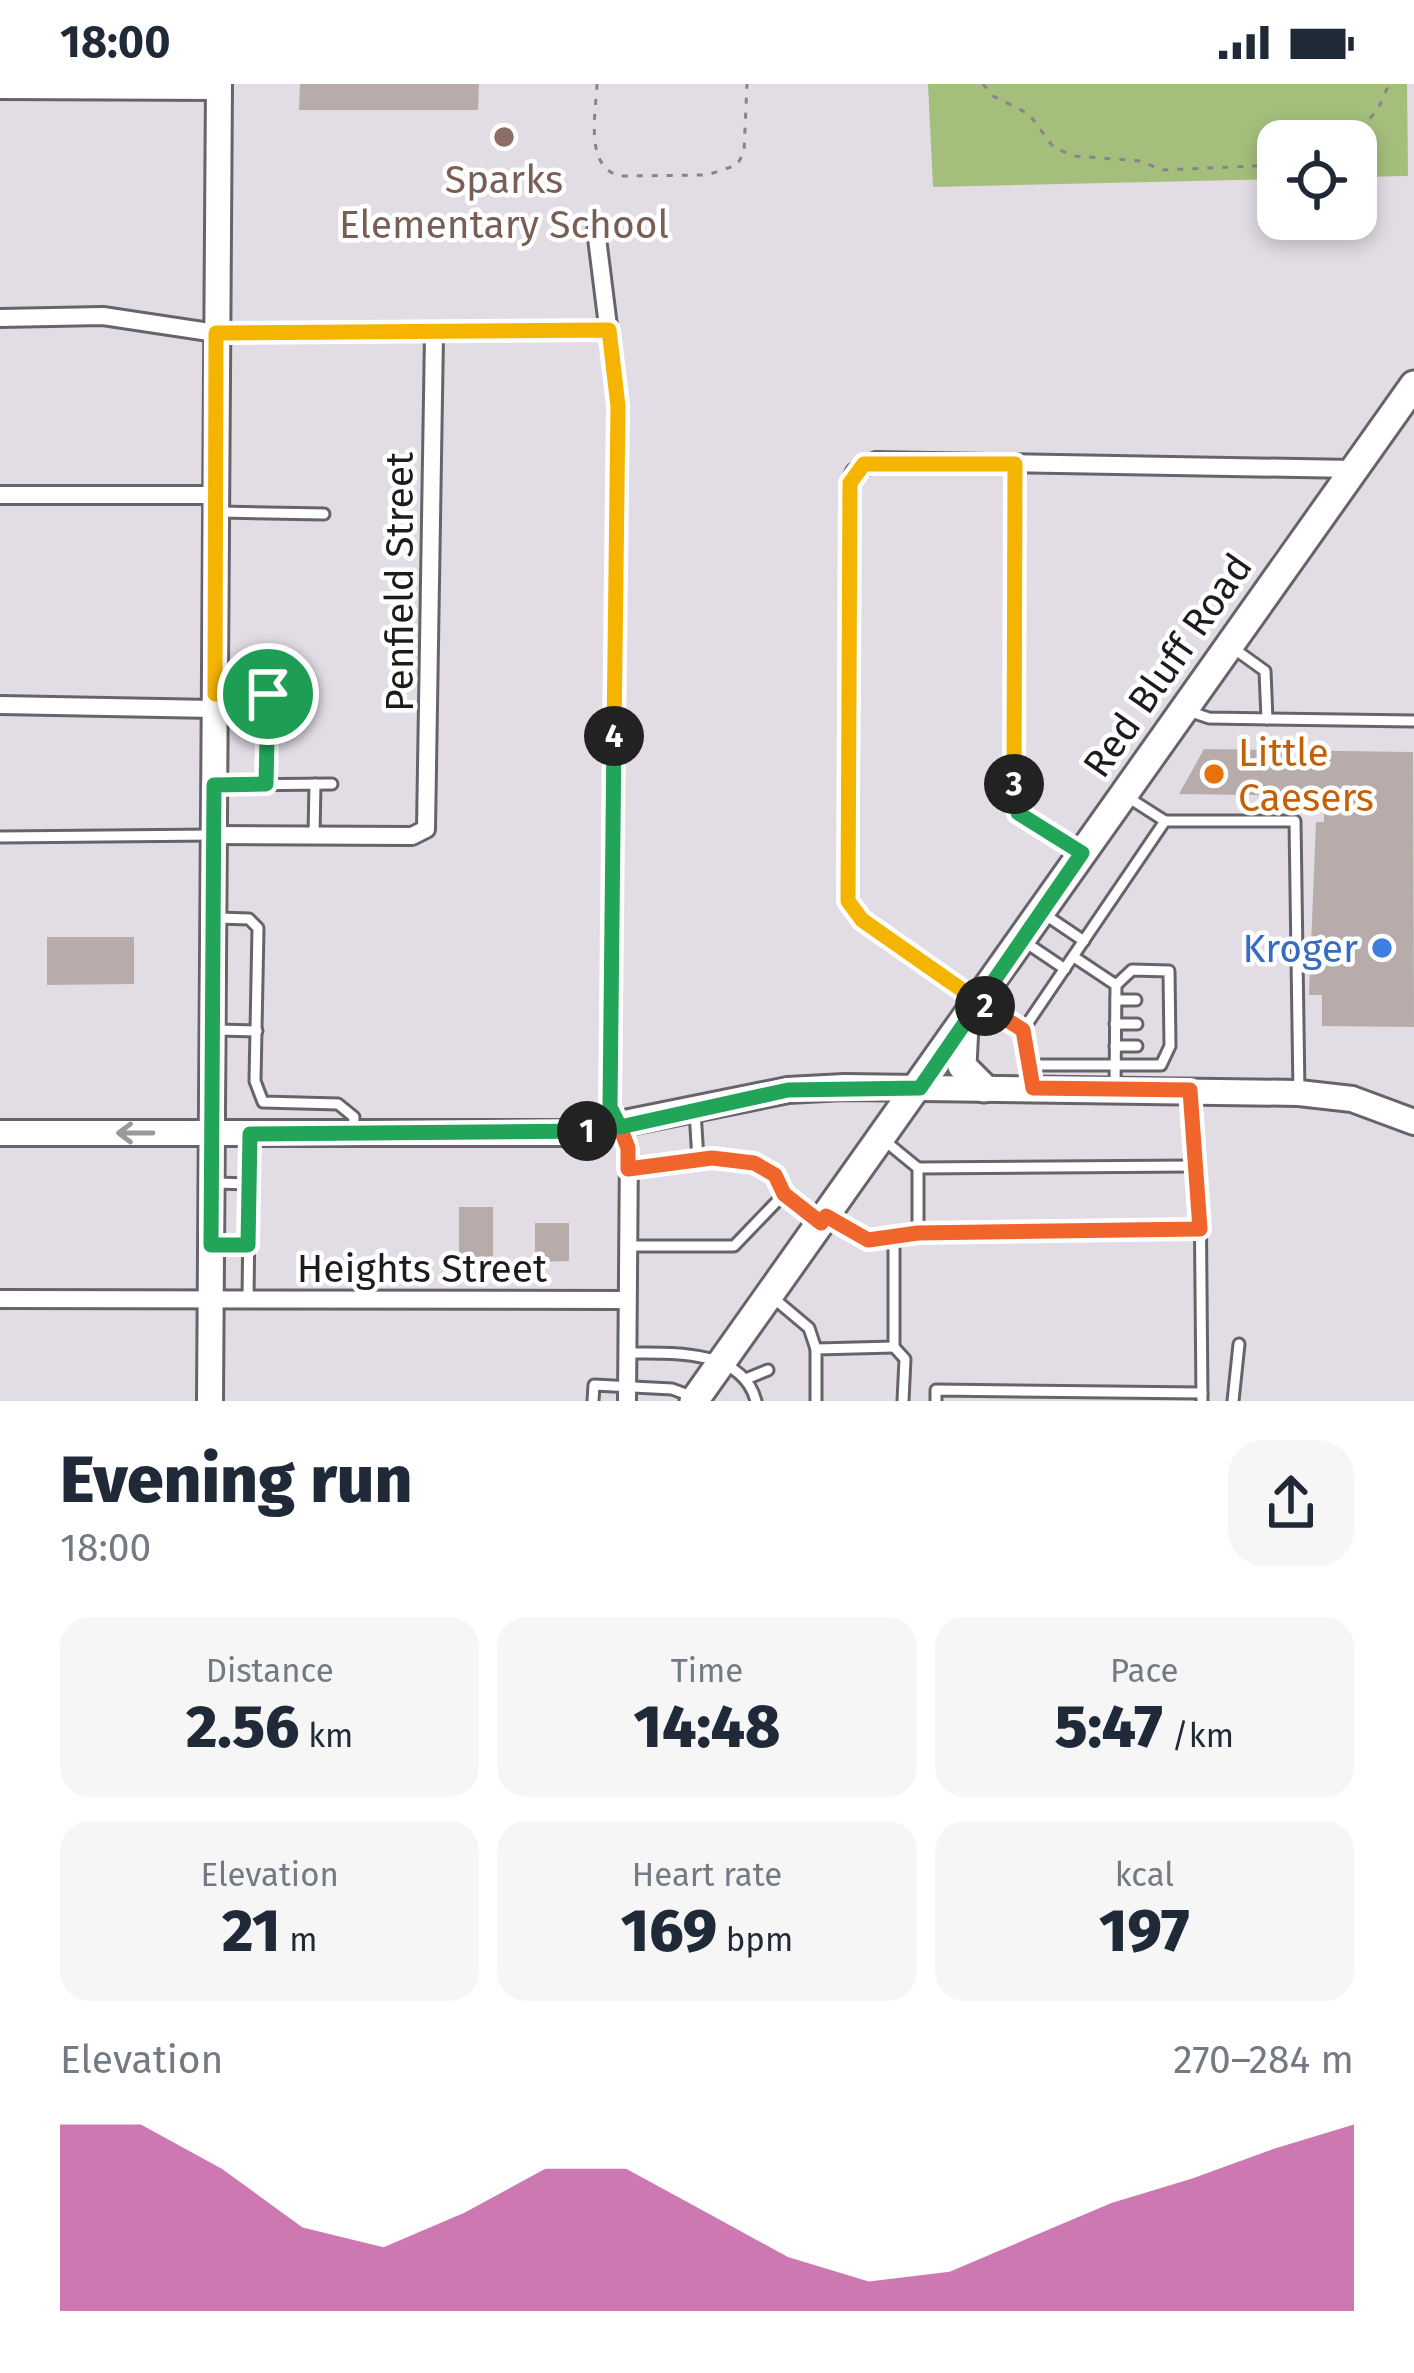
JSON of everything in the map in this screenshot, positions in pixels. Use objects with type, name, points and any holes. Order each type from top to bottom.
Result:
[{"type":"main road","points":[[210,1401],[219,88]]},
{"type":"main road","name":"Red Bluff Road","points":[[695,1400],[1414,385]]},
{"type":"main road","points":[[972,1012],[959,1049],[962,1066],[984,1088]]},
{"type":"main road","points":[[0,1133],[575,1133],[788,1090],[984,1088],[1031,1076],[1115,1077],[1190,1090],[1352,1099],[1414,1122]]},
{"type":"street","points":[[0,91],[219,88]]},
{"type":"street","points":[[596,230],[618,406],[610,1107],[628,1148],[627,1393]]},
{"type":"street","points":[[0,318],[103,316],[216,333],[434,335],[609,330]]},
{"type":"street","name":"Penfield Street","points":[[314,836],[412,836],[426,829],[434,335]]},
{"type":"street","points":[[972,1012],[862,920],[848,901],[850,483],[855,472],[875,460],[1354,469]]},
{"type":"street","points":[[1015,464],[1015,801],[1018,813],[1082,853]]},
{"type":"street","points":[[0,496],[216,503]]},
{"type":"street","points":[[0,705],[215,702]]},
{"type":"street","points":[[213,835],[314,836]]},
{"type":"street","name":"Heights Street","points":[[0,1299],[627,1300]]},
{"type":"lane","points":[[216,503],[324,514]]},
{"type":"lane","points":[[1229,645],[1265,671],[1267,719]]},
{"type":"lane","points":[[266,784],[268,675]]},
{"type":"lane","points":[[215,702],[268,694]]},
{"type":"lane","points":[[1183,710],[1209,718],[1414,721]]},
{"type":"lane","points":[[314,836],[315,784]]},
{"type":"lane","points":[[214,785],[332,784]]},
{"type":"lane","points":[[1123,794],[1165,820],[1295,821],[1299,1093]]},
{"type":"lane","points":[[1031,1076],[1023,1030],[1165,820]]},
{"type":"lane","points":[[0,837],[213,835]]},
{"type":"lane","points":[[1041,912],[1084,941]]},
{"type":"lane","points":[[213,918],[249,919],[258,928],[256,1091],[263,1102],[338,1104],[354,1117],[353,1134]]},
{"type":"lane","points":[[1021,940],[1066,969]]},
{"type":"lane","points":[[1074,957],[1116,985]]},
{"type":"lane","points":[[1132,970],[1169,971],[1170,1046],[1161,1065],[1115,1077],[1115,1024],[1116,985],[1132,970]]},
{"type":"lane","points":[[1116,1000],[1136,1000]]},
{"type":"lane","points":[[1153,1000],[1169,1000]]},
{"type":"lane","points":[[972,1012],[1023,1030]]},
{"type":"lane","points":[[1115,1024],[1137,1024]]},
{"type":"lane","points":[[1153,1024],[1169,1024]]},
{"type":"lane","points":[[212,1030],[256,1031]]},
{"type":"lane","points":[[1115,1046],[1137,1046]]},
{"type":"lane","points":[[1154,1046],[1170,1046]]},
{"type":"lane","points":[[936,1401],[936,1390],[1202,1397],[1200,1175],[1192,1166],[1190,1090]]},
{"type":"lane","points":[[695,1111],[698,1160]]},
{"type":"lane","points":[[248,1300],[250,1134]]},
{"type":"lane","points":[[882,1139],[918,1168],[1192,1166]]},
{"type":"lane","points":[[628,1169],[698,1160],[754,1163],[775,1175],[784,1194],[868,1240],[918,1233],[1200,1229]]},
{"type":"lane","points":[[918,1168],[918,1233]]},
{"type":"lane","points":[[211,1183],[249,1184]]},
{"type":"lane","points":[[627,1246],[734,1246],[784,1194]]},
{"type":"lane","points":[[894,1237],[894,1347],[904,1358],[904,1401]]},
{"type":"lane","points":[[211,1245],[248,1245]]},
{"type":"lane","points":[[769,1294],[809,1328],[816,1349],[809,1369],[816,1401]]},
{"type":"lane","points":[[1233,1401],[1239,1344]]},
{"type":"lane","points":[[816,1349],[894,1347]]},
{"type":"lane","points":[[627,1353],[697,1353],[748,1382],[768,1383]]},
{"type":"lane","points":[[748,1382],[767,1370]]},
{"type":"lane","points":[[748,1382],[756,1401]]},
{"type":"lane","points":[[593,1401],[593,1385],[695,1400]]},
{"type":"path","points":[[597,84],[598,160],[606,171],[620,176],[707,175],[737,165],[744,152],[747,84]]},
{"type":"path","points":[[983,84],[993,96],[1029,113],[1054,148],[1095,161],[1141,161],[1161,170],[1257,166]]},
{"type":"path","points":[[1368,120],[1389,84]]},
{"type":"green space","points":[[928,84],[1407,84],[1408,176],[1377,177],[1377,120],[1257,120],[1257,179],[933,187]]},
{"type":"building","points":[[300,84],[479,84],[478,110],[299,110]]},
{"type":"building","points":[[1204,749],[1413,752],[1414,1027],[1322,1026],[1322,995],[1309,995],[1316,822],[1324,822],[1324,796],[1179,794]]},
{"type":"building","points":[[47,937],[134,937],[134,984],[47,985]]},
{"type":"building","points":[[459,1207],[493,1207],[493,1260],[459,1260]]},
{"type":"building","points":[[535,1223],[569,1223],[569,1261],[535,1262]]},
{"type":"place","name":"Sparks Elementary School","points":[[504,137]]},
{"type":"place","name":"Little Caesers","points":[[1214,774]]},
{"type":"place","name":"Kroger","points":[[1382,948]]},
{"type":"route","points":[[268,694],[215,694],[216,333],[434,335],[609,330],[618,406],[610,1107],[620,1127],[788,1090],[920,1088],[979,1001],[1021,940],[1082,853],[1018,813],[1015,801],[1015,464],[875,460],[855,472],[850,483],[848,901],[862,920],[979,1001],[1023,1030],[1033,1088],[1190,1090],[1192,1166],[1200,1175],[1200,1229],[918,1233],[868,1240],[826,1216],[821,1223],[784,1194],[775,1175],[754,1163],[712,1158],[628,1169],[628,1148],[620,1127],[575,1133],[250,1134],[248,1245],[211,1245],[214,785],[266,784],[268,694]]}]
